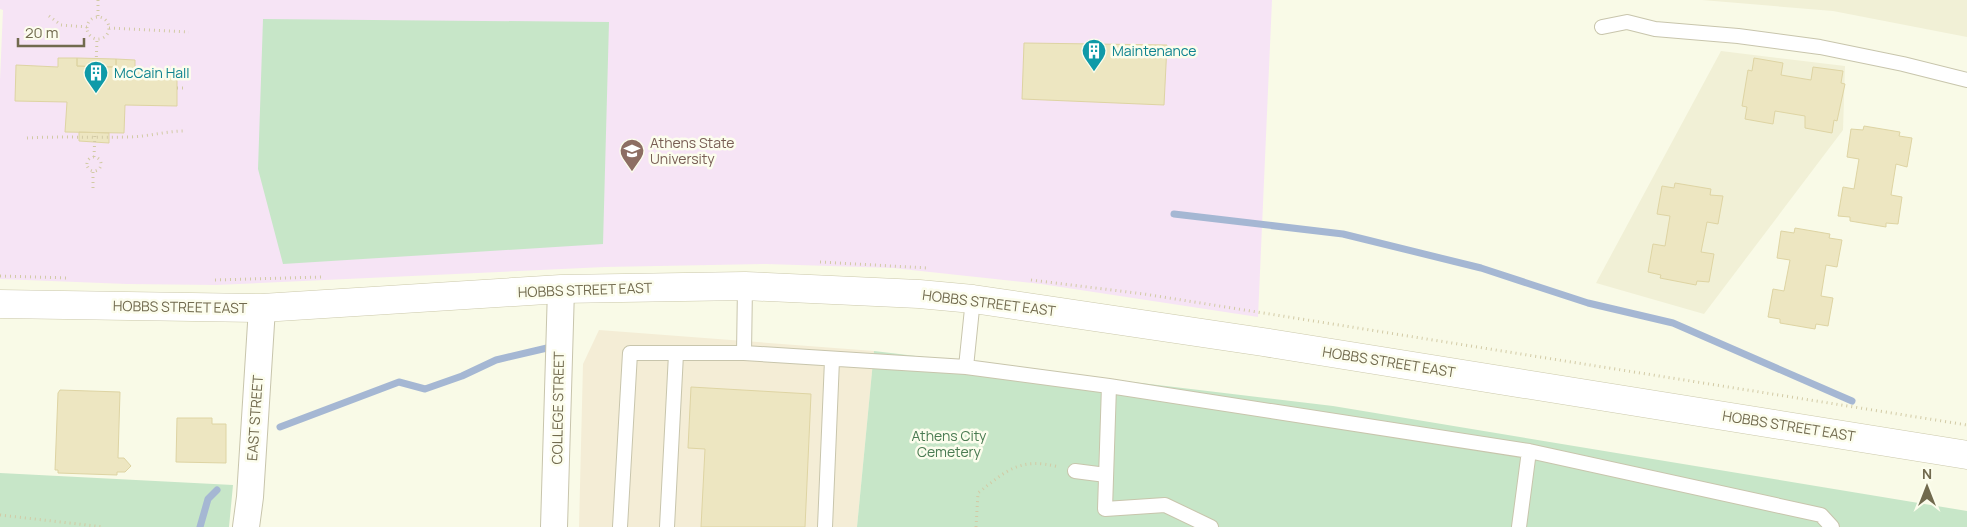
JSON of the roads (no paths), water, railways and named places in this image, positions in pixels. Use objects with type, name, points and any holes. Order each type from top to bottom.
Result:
[{"type":"main road","name":"HOBBS STREET EAST","points":[[0,304],[262,308],[561,289],[744,286],[919,294],[973,299],[1273,343],[1967,455]]},
{"type":"street","name":"COLLEGE STREET","points":[[554,527],[561,289]]},
{"type":"street","name":"EAST STREET","points":[[246,527],[250,497],[262,308]]},
{"type":"lane","points":[[1602,28],[1628,22],[1654,29],[1766,40],[1903,64],[1967,80]]},
{"type":"lane","points":[[744,286],[744,353]]},
{"type":"lane","points":[[966,367],[973,299]]},
{"type":"lane","points":[[620,527],[630,353],[744,353],[966,367],[1109,386],[1529,451],[1821,516],[1832,527]]},
{"type":"lane","points":[[667,527],[676,354]]},
{"type":"lane","points":[[825,527],[832,360]]},
{"type":"lane","points":[[1109,386],[1105,509],[1165,505],[1211,527]]},
{"type":"lane","points":[[1519,527],[1529,451]]},
{"type":"lane","points":[[1075,471],[1106,475]]},
{"type":"waterway","points":[[1174,214],[1343,234],[1481,268],[1588,303],[1673,323],[1852,401]]},
{"type":"waterway","points":[[280,427],[399,382],[425,389],[462,376],[496,360],[547,348]]},
{"type":"waterway","points":[[200,527],[208,499],[217,490]]},
{"type":"place","name":"Maintenance","points":[[1094,72]]},
{"type":"place","name":"McCain Hall","points":[[96,94]]},
{"type":"place","name":"Athens State University","points":[[632,172]]},
{"type":"park label","name":"Athens City Cemetery","points":[[949,444]]}]
